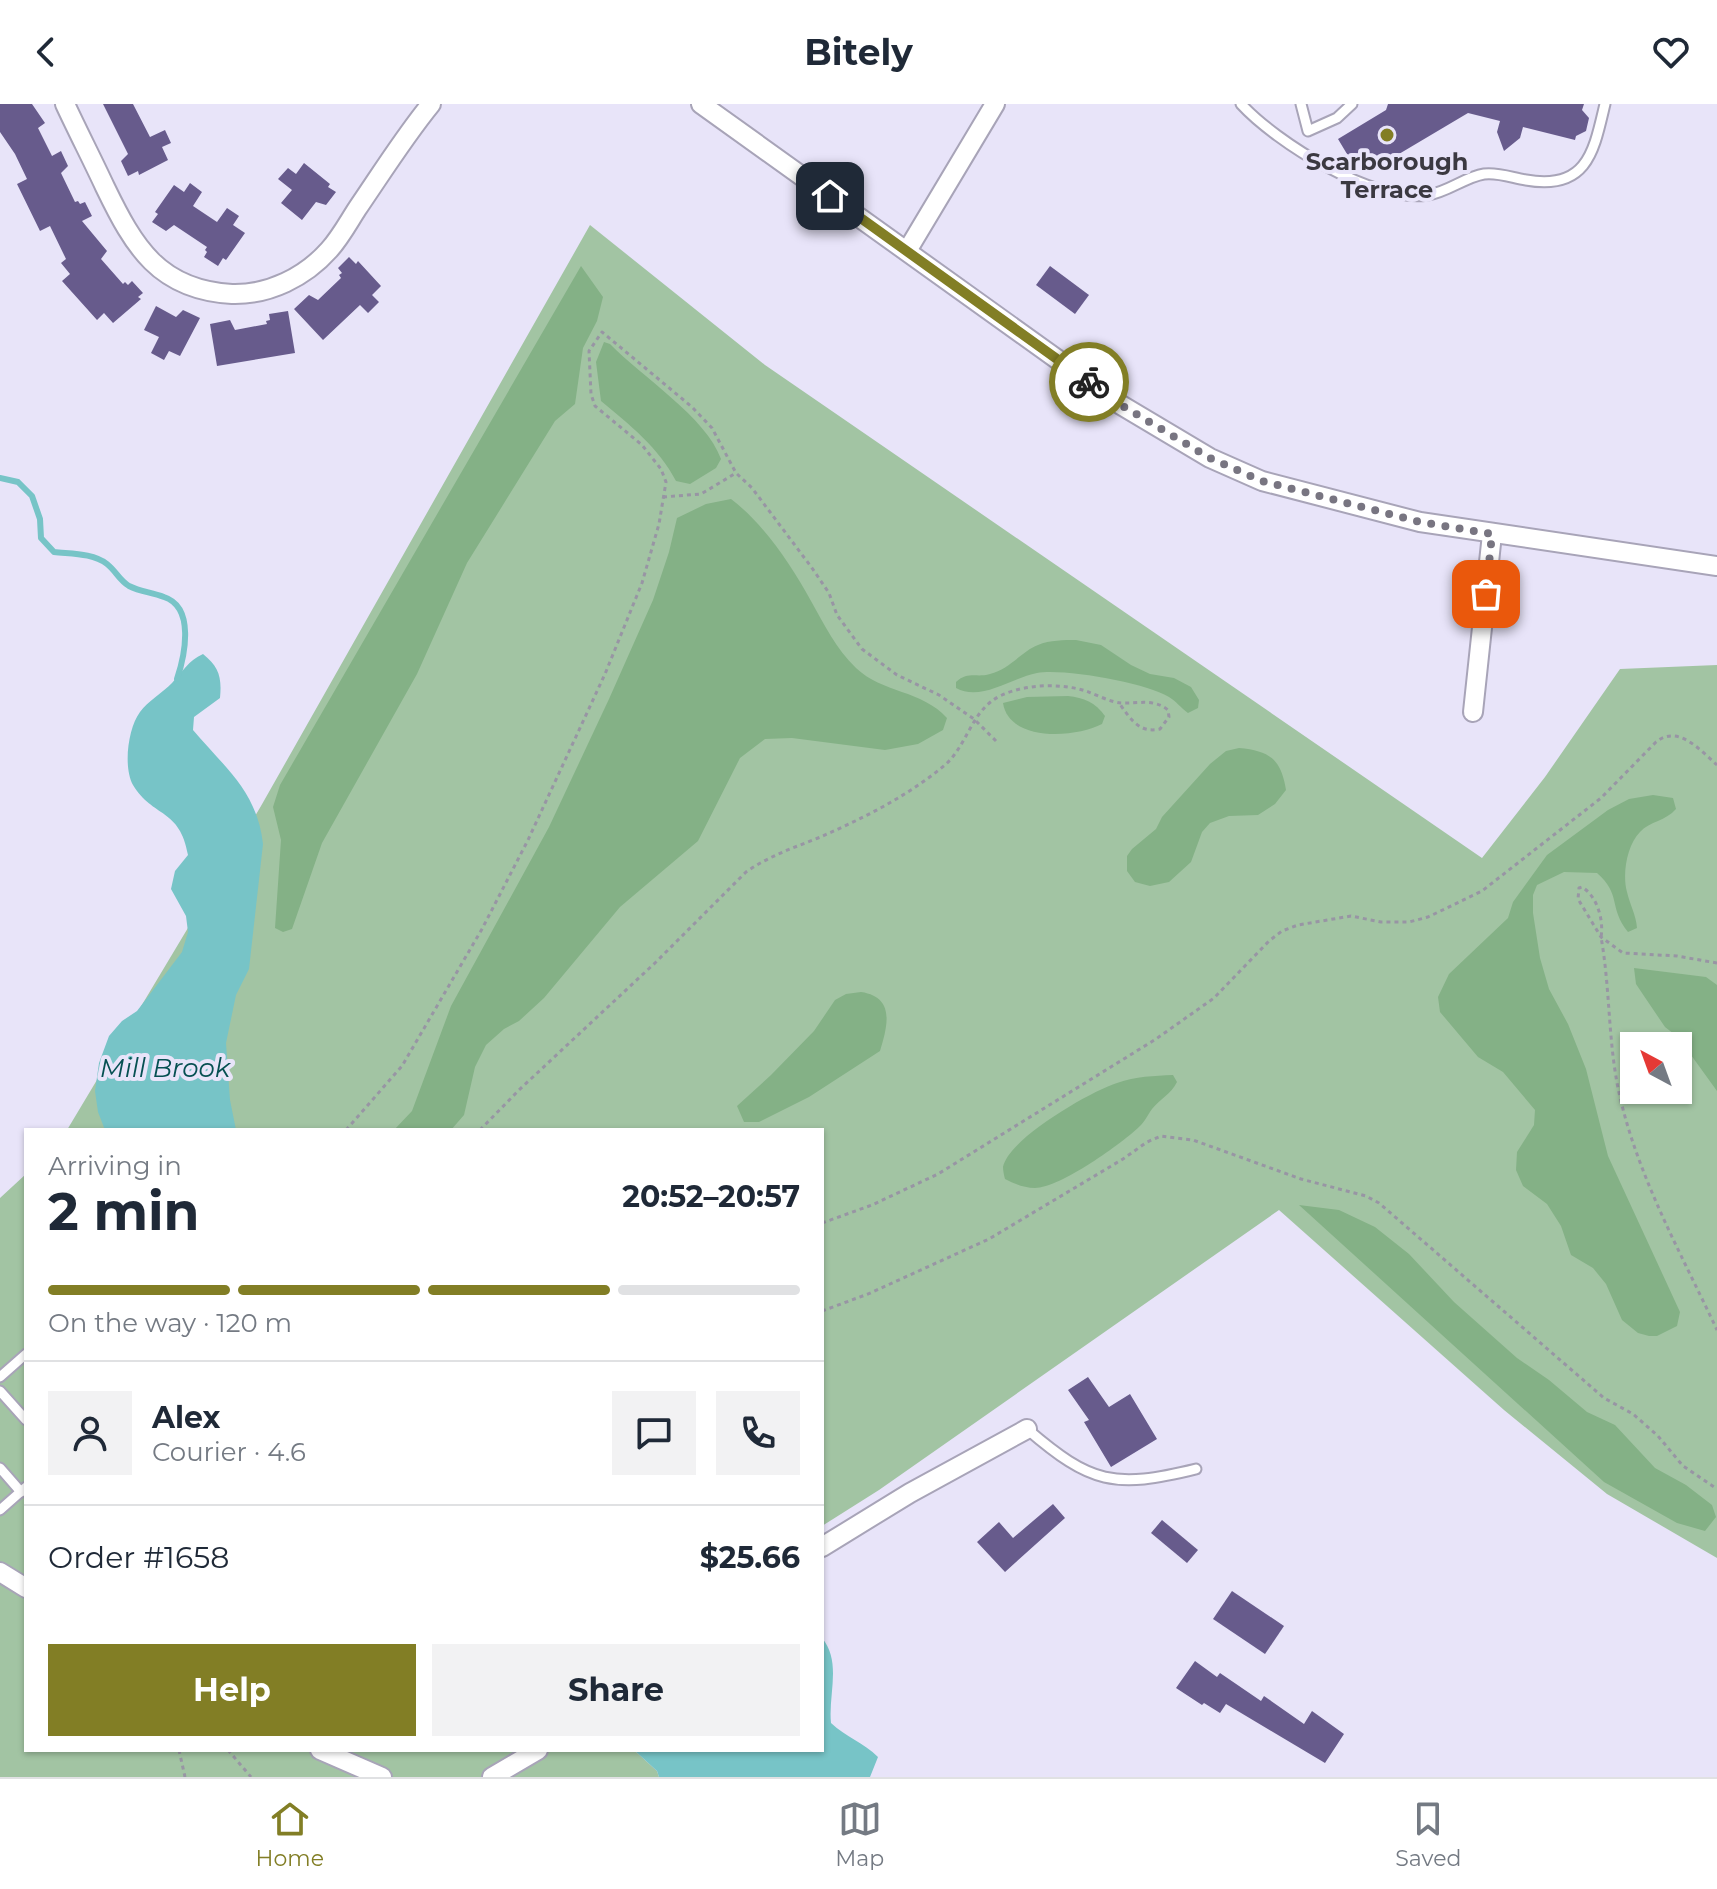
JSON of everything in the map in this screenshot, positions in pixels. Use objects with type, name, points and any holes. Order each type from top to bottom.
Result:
[{"type":"street","points":[[65,104],[126,230],[144,255],[169,276],[182,282],[243,294],[291,281],[323,256],[431,104]]},
{"type":"street","points":[[701,104],[1121,405],[1210,458],[1262,481],[1420,522],[1717,566]]},
{"type":"street","points":[[907,251],[995,104]]},
{"type":"street","points":[[1473,712],[1492,534]]},
{"type":"street","points":[[824,1546],[910,1493],[1027,1429]]},
{"type":"street","points":[[0,1572],[24,1587]]},
{"type":"street","points":[[325,1752],[382,1777]]},
{"type":"street","points":[[492,1777],[535,1752]]},
{"type":"lane","points":[[1241,104],[1270,132],[1297,150],[1361,182],[1409,195],[1431,195],[1480,174],[1529,181],[1557,180],[1575,172],[1590,159],[1605,104]]},
{"type":"lane","points":[[1301,104],[1308,131]]},
{"type":"lane","points":[[1297,150],[1308,131],[1337,118],[1352,104]]},
{"type":"lane","points":[[0,1377],[24,1356]]},
{"type":"lane","points":[[0,1391],[24,1418]]},
{"type":"lane","points":[[1027,1429],[1066,1461],[1084,1472],[1106,1479],[1164,1477],[1196,1469]]},
{"type":"lane","points":[[0,1468],[24,1490],[0,1510]]},
{"type":"path","points":[[348,1128],[402,1066],[482,929],[528,840],[605,674],[642,583],[659,524],[666,482],[654,459],[619,423],[595,406],[591,394],[589,351],[602,332],[706,421],[721,441],[736,473],[752,488],[812,568],[829,593],[837,615],[862,649],[897,675],[939,695],[974,719],[998,743]]},
{"type":"path","points":[[663,497],[701,494],[736,473]]},
{"type":"path","points":[[482,1128],[746,872],[763,860],[867,815],[921,783],[951,759],[974,719],[990,704],[1005,694],[1050,686],[1074,688],[1119,703],[1156,703],[1168,710],[1169,717],[1160,729],[1145,730],[1119,703]]},
{"type":"path","points":[[824,1222],[872,1205],[938,1174],[1156,1039],[1214,998],[1282,931],[1351,916],[1381,922],[1409,922],[1428,917],[1471,897],[1506,875],[1601,798],[1656,742],[1667,735],[1680,737],[1717,765]]},
{"type":"path","points":[[1717,963],[1677,956],[1623,953],[1601,937],[1578,899],[1578,891],[1582,887],[1590,892],[1602,923],[1601,937],[1615,1071],[1625,1116],[1648,1184],[1717,1330]]},
{"type":"path","points":[[824,1310],[868,1294],[989,1239],[1147,1142],[1161,1136],[1185,1138],[1301,1179],[1366,1196],[1386,1207],[1604,1398],[1646,1424],[1683,1466],[1717,1489]]},
{"type":"path","points":[[179,1752],[185,1777]]},
{"type":"path","points":[[230,1752],[251,1777]]},
{"type":"shaded area","points":[[590,225],[765,365],[1482,858],[1545,777],[1620,669],[1717,665],[1717,1558],[1607,1494],[1504,1410],[1279,1210],[879,1490],[824,1525],[824,1128],[68,1128],[261,806]]},
{"type":"shaded area","points":[[581,266],[603,297],[597,321],[583,348],[575,404],[555,421],[467,563],[417,674],[322,843],[292,929],[283,932],[275,928],[281,840],[273,807],[280,785]]},
{"type":"shaded area","points":[[604,342],[672,398],[702,428],[721,459],[716,468],[690,484],[676,481],[652,448],[601,401],[596,362]]},
{"type":"shaded area","points":[[731,499],[755,520],[795,573],[849,661],[866,676],[937,709],[947,718],[943,730],[918,744],[885,750],[792,738],[765,739],[740,758],[698,841],[620,907],[544,998],[486,1045],[475,1067],[464,1115],[453,1128],[396,1128],[412,1111],[451,1006],[549,827],[609,699],[653,600],[677,518],[706,504]]},
{"type":"shaded area","points":[[1076,640],[1101,645],[1150,674],[1174,678],[1191,687],[1199,700],[1198,708],[1188,713],[1169,697],[1143,687],[1066,673],[1037,673],[986,691],[966,692],[956,688],[956,682],[960,679],[997,672],[1038,645]]},
{"type":"shaded area","points":[[1068,696],[1097,707],[1105,716],[1102,724],[1060,734],[1030,730],[1017,725],[1008,716],[1003,703],[1027,697]]},
{"type":"shaded area","points":[[1239,748],[1259,751],[1272,758],[1281,771],[1286,790],[1275,804],[1258,815],[1229,816],[1210,823],[1202,832],[1191,862],[1169,882],[1150,886],[1135,882],[1127,871],[1127,856],[1132,849],[1156,829],[1162,817],[1210,764],[1226,751]]},
{"type":"shaded area","points":[[1653,795],[1673,798],[1676,809],[1644,828],[1629,852],[1625,869],[1626,885],[1637,928],[1628,932],[1618,915],[1610,888],[1597,873],[1564,872],[1537,885],[1533,895],[1540,958],[1549,989],[1568,1024],[1586,1069],[1608,1156],[1680,1312],[1677,1326],[1657,1336],[1649,1336],[1638,1333],[1622,1320],[1606,1284],[1593,1268],[1571,1255],[1561,1226],[1547,1204],[1523,1186],[1516,1170],[1517,1152],[1534,1125],[1535,1110],[1503,1072],[1478,1057],[1440,1012],[1438,997],[1449,974],[1508,918],[1513,902],[1547,855],[1608,810],[1629,799]]},
{"type":"shaded area","points":[[1634,968],[1706,977],[1717,985],[1717,1091],[1692,1056],[1692,1032],[1672,1032],[1665,1027],[1636,984]]},
{"type":"shaded area","points":[[861,992],[872,995],[884,1006],[886,1022],[880,1051],[809,1097],[759,1122],[744,1122],[737,1106],[814,1031],[835,1000],[846,994]]},
{"type":"shaded area","points":[[1173,1075],[1177,1082],[1175,1086],[1141,1125],[1091,1163],[1046,1186],[1027,1187],[1005,1179],[1003,1167],[1019,1143],[1071,1106],[1124,1081]]},
{"type":"shaded area","points":[[24,1176],[24,1752],[636,1752],[657,1771],[659,1777],[0,1777],[0,1198]]},
{"type":"shaded area","points":[[1299,1205],[1339,1210],[1375,1227],[1409,1254],[1454,1302],[1517,1358],[1587,1412],[1615,1425],[1655,1468],[1686,1485],[1712,1505],[1716,1517],[1705,1531],[1677,1523],[1604,1482]]},
{"type":"water","name":"Mill Brook","points":[[203,654],[213,663],[218,673],[220,698],[194,717],[193,730],[247,795],[260,825],[263,844],[249,969],[236,995],[226,1043],[230,1100],[236,1128],[104,1128],[95,1091],[99,1063],[109,1036],[122,1021],[137,1011],[182,952],[188,932],[186,916],[171,889],[175,871],[188,855],[184,840],[172,821],[141,796],[133,785],[128,768],[130,737],[143,708]]},
{"type":"water","points":[[824,1641],[833,1668],[831,1723],[878,1757],[870,1777],[659,1777],[657,1771],[636,1752],[824,1752]]},
{"type":"building","points":[[0,104],[32,104],[45,123],[38,128],[52,156],[61,151],[68,166],[61,173],[75,202],[85,202],[92,216],[82,221],[107,251],[101,259],[123,284],[128,285],[132,281],[143,293],[138,297],[141,299],[113,323],[104,313],[97,320],[62,281],[70,274],[61,263],[66,259],[50,226],[40,231],[17,184],[27,179],[0,132]]},
{"type":"building","points":[[103,104],[133,104],[150,137],[165,130],[171,143],[162,147],[168,160],[139,175],[138,171],[128,176],[121,161],[128,154]]},
{"type":"building","name":"Scarborough Terrace","points":[[1388,104],[1584,104],[1582,110],[1589,118],[1586,131],[1576,136],[1575,140],[1523,127],[1520,138],[1504,151],[1497,132],[1500,121],[1468,113],[1372,170],[1367,162],[1356,169],[1338,139],[1386,110]]},
{"type":"building","points":[[304,163],[336,192],[326,205],[316,202],[302,220],[281,203],[292,190],[278,179],[288,168],[296,174]]},
{"type":"building","points":[[190,183],[202,192],[193,206],[217,222],[227,208],[239,216],[233,225],[245,233],[218,266],[204,257],[207,247],[174,225],[166,231],[152,222],[158,214],[155,212],[174,185],[184,192]]},
{"type":"building","points":[[349,257],[356,264],[358,261],[381,286],[372,295],[379,302],[368,313],[360,305],[323,340],[294,309],[309,295],[318,300],[341,278],[338,268]]},
{"type":"building","points":[[1050,266],[1089,295],[1075,314],[1036,285]]},
{"type":"building","points":[[156,306],[176,317],[183,310],[200,318],[180,356],[169,351],[164,360],[151,353],[159,337],[144,330]]},
{"type":"building","points":[[288,311],[295,353],[217,366],[210,324],[230,320],[235,330],[267,324],[269,314]]},
{"type":"building","points":[[1088,1377],[1109,1407],[1130,1394],[1157,1439],[1111,1467],[1084,1422],[1089,1420],[1068,1390]]},
{"type":"building","points":[[1053,1504],[1065,1518],[1005,1572],[977,1542],[999,1522],[1013,1538]]},
{"type":"building","points":[[1162,1520],[1198,1550],[1187,1563],[1151,1533]]},
{"type":"building","points":[[1232,1591],[1284,1626],[1265,1654],[1213,1619]]},
{"type":"building","points":[[1195,1661],[1217,1677],[1220,1673],[1261,1701],[1264,1696],[1304,1724],[1312,1711],[1344,1734],[1325,1763],[1226,1704],[1220,1713],[1204,1703],[1202,1705],[1176,1688]]},
{"type":"waterway","name":"Mill Brook","points":[[0,478],[18,482],[32,496],[40,519],[41,538],[54,552],[95,558],[107,564],[129,586],[174,602],[184,621],[185,633],[177,679]]},
{"type":"way so far","points":[[1089,382],[1121,405],[1210,458],[1262,481],[1420,522],[1492,534],[1486,594]]},
{"type":"place","name":"Scarborough Terrace","points":[[1387,135]]},
{"type":"route","points":[[830,196],[1089,382]]}]
